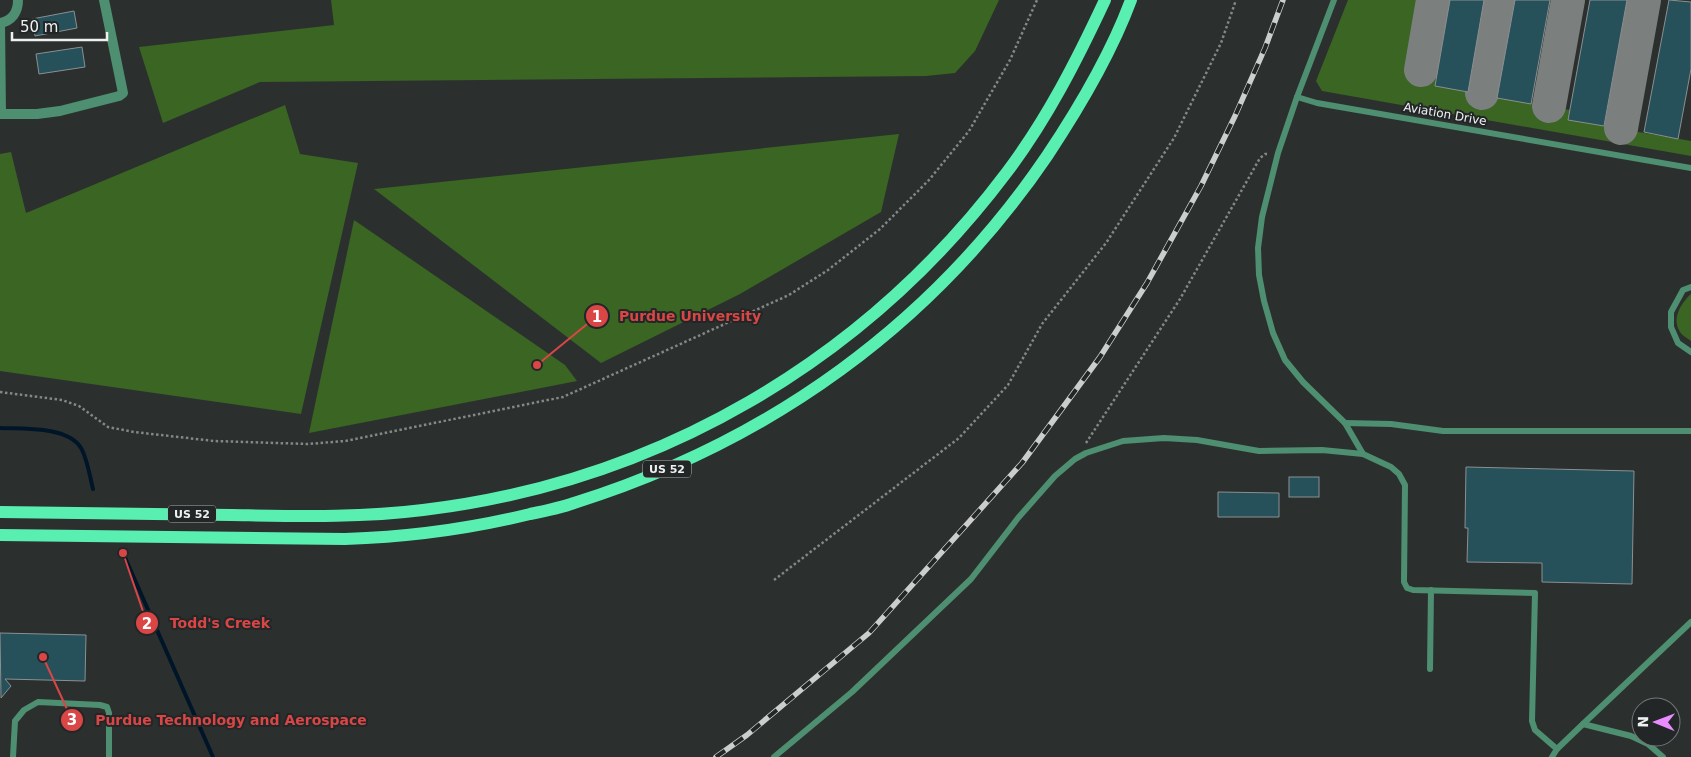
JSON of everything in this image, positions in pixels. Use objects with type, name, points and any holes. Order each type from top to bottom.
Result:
[{"type":"main road","name":"US 52","points":[[0,512],[344,516],[422,510],[489,500],[569,480],[656,449],[708,426],[761,396],[816,360],[871,317],[921,272],[959,231],[1008,171],[1044,119],[1077,61],[1105,0]]},
{"type":"main road","name":"US 52","points":[[0,536],[387,538],[491,524],[573,504],[664,471],[770,417],[823,383],[880,340],[932,293],[979,245],[1025,187],[1062,132],[1098,71],[1131,0]]},
{"type":"street","points":[[18,0],[16,13],[11,18],[0,23],[1,114],[37,114],[60,111],[119,96],[123,93],[104,0]]},
{"type":"lane","points":[[1334,0],[1278,153],[1262,217],[1258,248],[1259,275],[1273,334],[1285,360],[1303,382],[1345,423],[1363,454]]},
{"type":"lane","name":"Aviation Drive","points":[[1297,97],[1317,103],[1691,168]]},
{"type":"lane","points":[[1691,287],[1683,290],[1671,312],[1671,327],[1678,343],[1691,352]]},
{"type":"lane","points":[[1345,423],[1391,424],[1443,431],[1691,431]]},
{"type":"lane","points":[[774,757],[852,692],[971,579],[1018,518],[1055,476],[1075,459],[1086,453],[1123,441],[1164,438],[1197,440],[1259,451],[1322,450],[1363,454],[1391,467],[1400,474],[1405,485],[1404,582],[1407,588],[1413,590],[1535,593],[1532,720],[1535,730],[1557,749]]},
{"type":"lane","points":[[1430,669],[1431,590]]},
{"type":"lane","points":[[1552,757],[1557,749],[1691,622]]},
{"type":"lane","points":[[13,757],[15,721],[24,710],[38,702],[100,704],[107,707],[109,713],[109,757]]},
{"type":"lane","points":[[1583,724],[1631,736],[1648,744],[1662,757]]},
{"type":"path","points":[[0,392],[62,400],[79,406],[108,427],[134,432],[214,441],[308,444],[345,441],[564,397],[789,295],[828,270],[880,229],[929,180],[969,131],[1010,60],[1037,0]]},
{"type":"path","points":[[774,580],[958,438],[1008,384],[1042,324],[1106,243],[1174,138],[1221,43],[1236,0]]},
{"type":"path","points":[[1086,453],[1086,443],[1180,299],[1260,158],[1265,154],[1278,153]]},
{"type":"green space","points":[[331,0],[999,0],[975,51],[955,73],[926,76],[260,82],[163,123],[139,47],[334,25]]},
{"type":"green space","points":[[1348,0],[1427,0],[1415,70],[1437,73],[1435,86],[1570,110],[1569,120],[1691,141],[1691,156],[1322,91],[1316,81]]},
{"type":"green space","points":[[285,105],[300,154],[358,163],[301,414],[0,371],[0,154],[11,152],[26,213]]},
{"type":"green space","points":[[899,134],[881,212],[740,294],[601,363],[374,189]]},
{"type":"green space","points":[[354,220],[565,365],[577,381],[309,433]]},
{"type":"green space","points":[[1691,294],[1691,341],[1680,332],[1677,325],[1677,315],[1681,305]]},
{"type":"building","points":[[1450,0],[1484,0],[1468,92],[1435,86]]},
{"type":"building","points":[[1515,0],[1550,0],[1531,104],[1497,98]]},
{"type":"building","points":[[1590,0],[1627,0],[1604,126],[1568,120]]},
{"type":"building","points":[[1669,0],[1691,2],[1691,69],[1678,139],[1644,132]]},
{"type":"building","points":[[74,11],[77,28],[35,36],[32,19]]},
{"type":"building","points":[[82,47],[85,67],[39,74],[36,54]]},
{"type":"building","points":[[1466,467],[1634,471],[1632,584],[1542,582],[1542,563],[1467,562],[1468,528],[1465,528]]},
{"type":"building","points":[[1289,477],[1319,477],[1319,497],[1289,497]]},
{"type":"building","points":[[1218,492],[1279,493],[1279,517],[1218,517]]},
{"type":"building","points":[[0,633],[86,635],[85,681],[5,679],[11,686],[1,698]]},
{"type":"waterway","points":[[0,428],[44,430],[55,432],[75,441],[85,457],[93,489]]},
{"type":"waterway","points":[[123,553],[213,757]]},
{"type":"taxiway","points":[[1421,70],[1433,0]]},
{"type":"taxiway","points":[[1482,93],[1499,0]]},
{"type":"taxiway","points":[[1549,106],[1568,0]]},
{"type":"taxiway","points":[[1621,128],[1644,0]]},
{"type":"railway","points":[[716,757],[747,735],[869,633],[1022,463],[1100,357],[1147,283],[1201,186],[1235,116],[1265,48],[1283,0]]},
{"type":"place","name":"Purdue University","points":[[537,365]]},
{"type":"place","name":"Todd's Creek","points":[[123,553]]},
{"type":"place","name":"Purdue Technology and Aerospace","points":[[43,657]]}]
